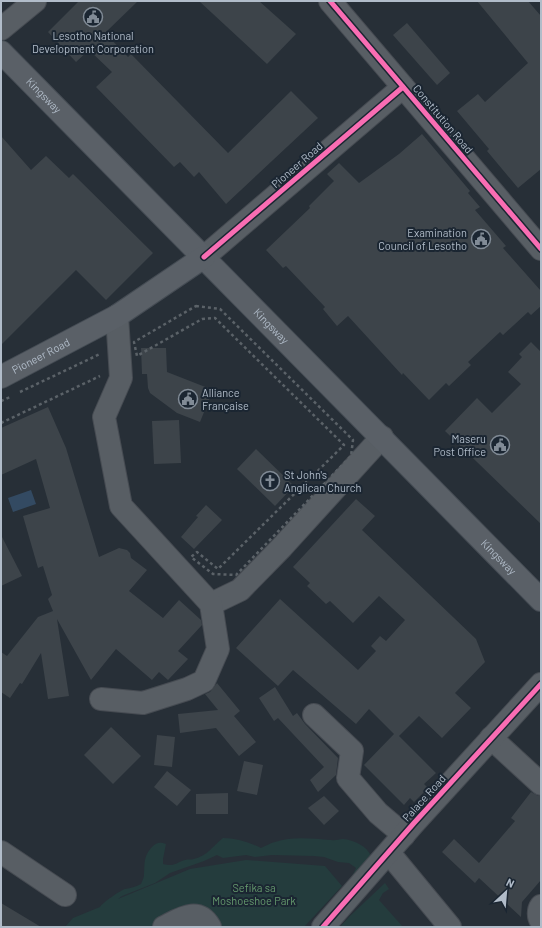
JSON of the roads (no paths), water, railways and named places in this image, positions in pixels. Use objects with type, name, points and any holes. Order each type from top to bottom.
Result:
[{"type":"main road","name":"Kingsway","points":[[1,52],[541,600]]},
{"type":"main road","name":"Pioneer Road","points":[[1,377],[117,316],[204,257]]},
{"type":"street","points":[[1,29],[35,1]]},
{"type":"street","name":"Constitution Road","points":[[330,1],[541,249]]},
{"type":"street","name":"Pioneer Road","points":[[204,257],[403,87]]},
{"type":"street","points":[[101,699],[143,703],[187,689],[204,681],[218,649],[211,604],[121,506],[104,417],[121,378],[117,316]]},
{"type":"street","points":[[211,604],[240,590],[282,547],[382,438]]},
{"type":"street","name":"Palace Road","points":[[323,927],[541,684]]},
{"type":"street","points":[[314,715],[352,751],[348,778],[378,813],[404,835]]},
{"type":"street","points":[[491,738],[541,784]]},
{"type":"street","points":[[1,852],[65,896]]},
{"type":"street","points":[[389,853],[450,927]]},
{"type":"street","points":[[541,906],[539,908],[539,918],[541,921]]},
{"type":"street","points":[[164,927],[189,915],[200,916],[207,921],[210,927]]},
{"type":"water","points":[[31,490],[36,504],[13,512],[8,498]]},
{"type":"place","name":"Lesotho National Development Corporation","points":[[93,17]]},
{"type":"place","name":"Examination Council of Lesotho","points":[[481,239]]},
{"type":"place","name":"Alliance Française","points":[[188,399]]},
{"type":"place","name":"Maseru Post Office","points":[[500,445]]},
{"type":"place","name":"St John's Anglican Church","points":[[270,481]]},
{"type":"park label","name":"Sefika sa Moshoeshoe Park","points":[[254,894]]}]
